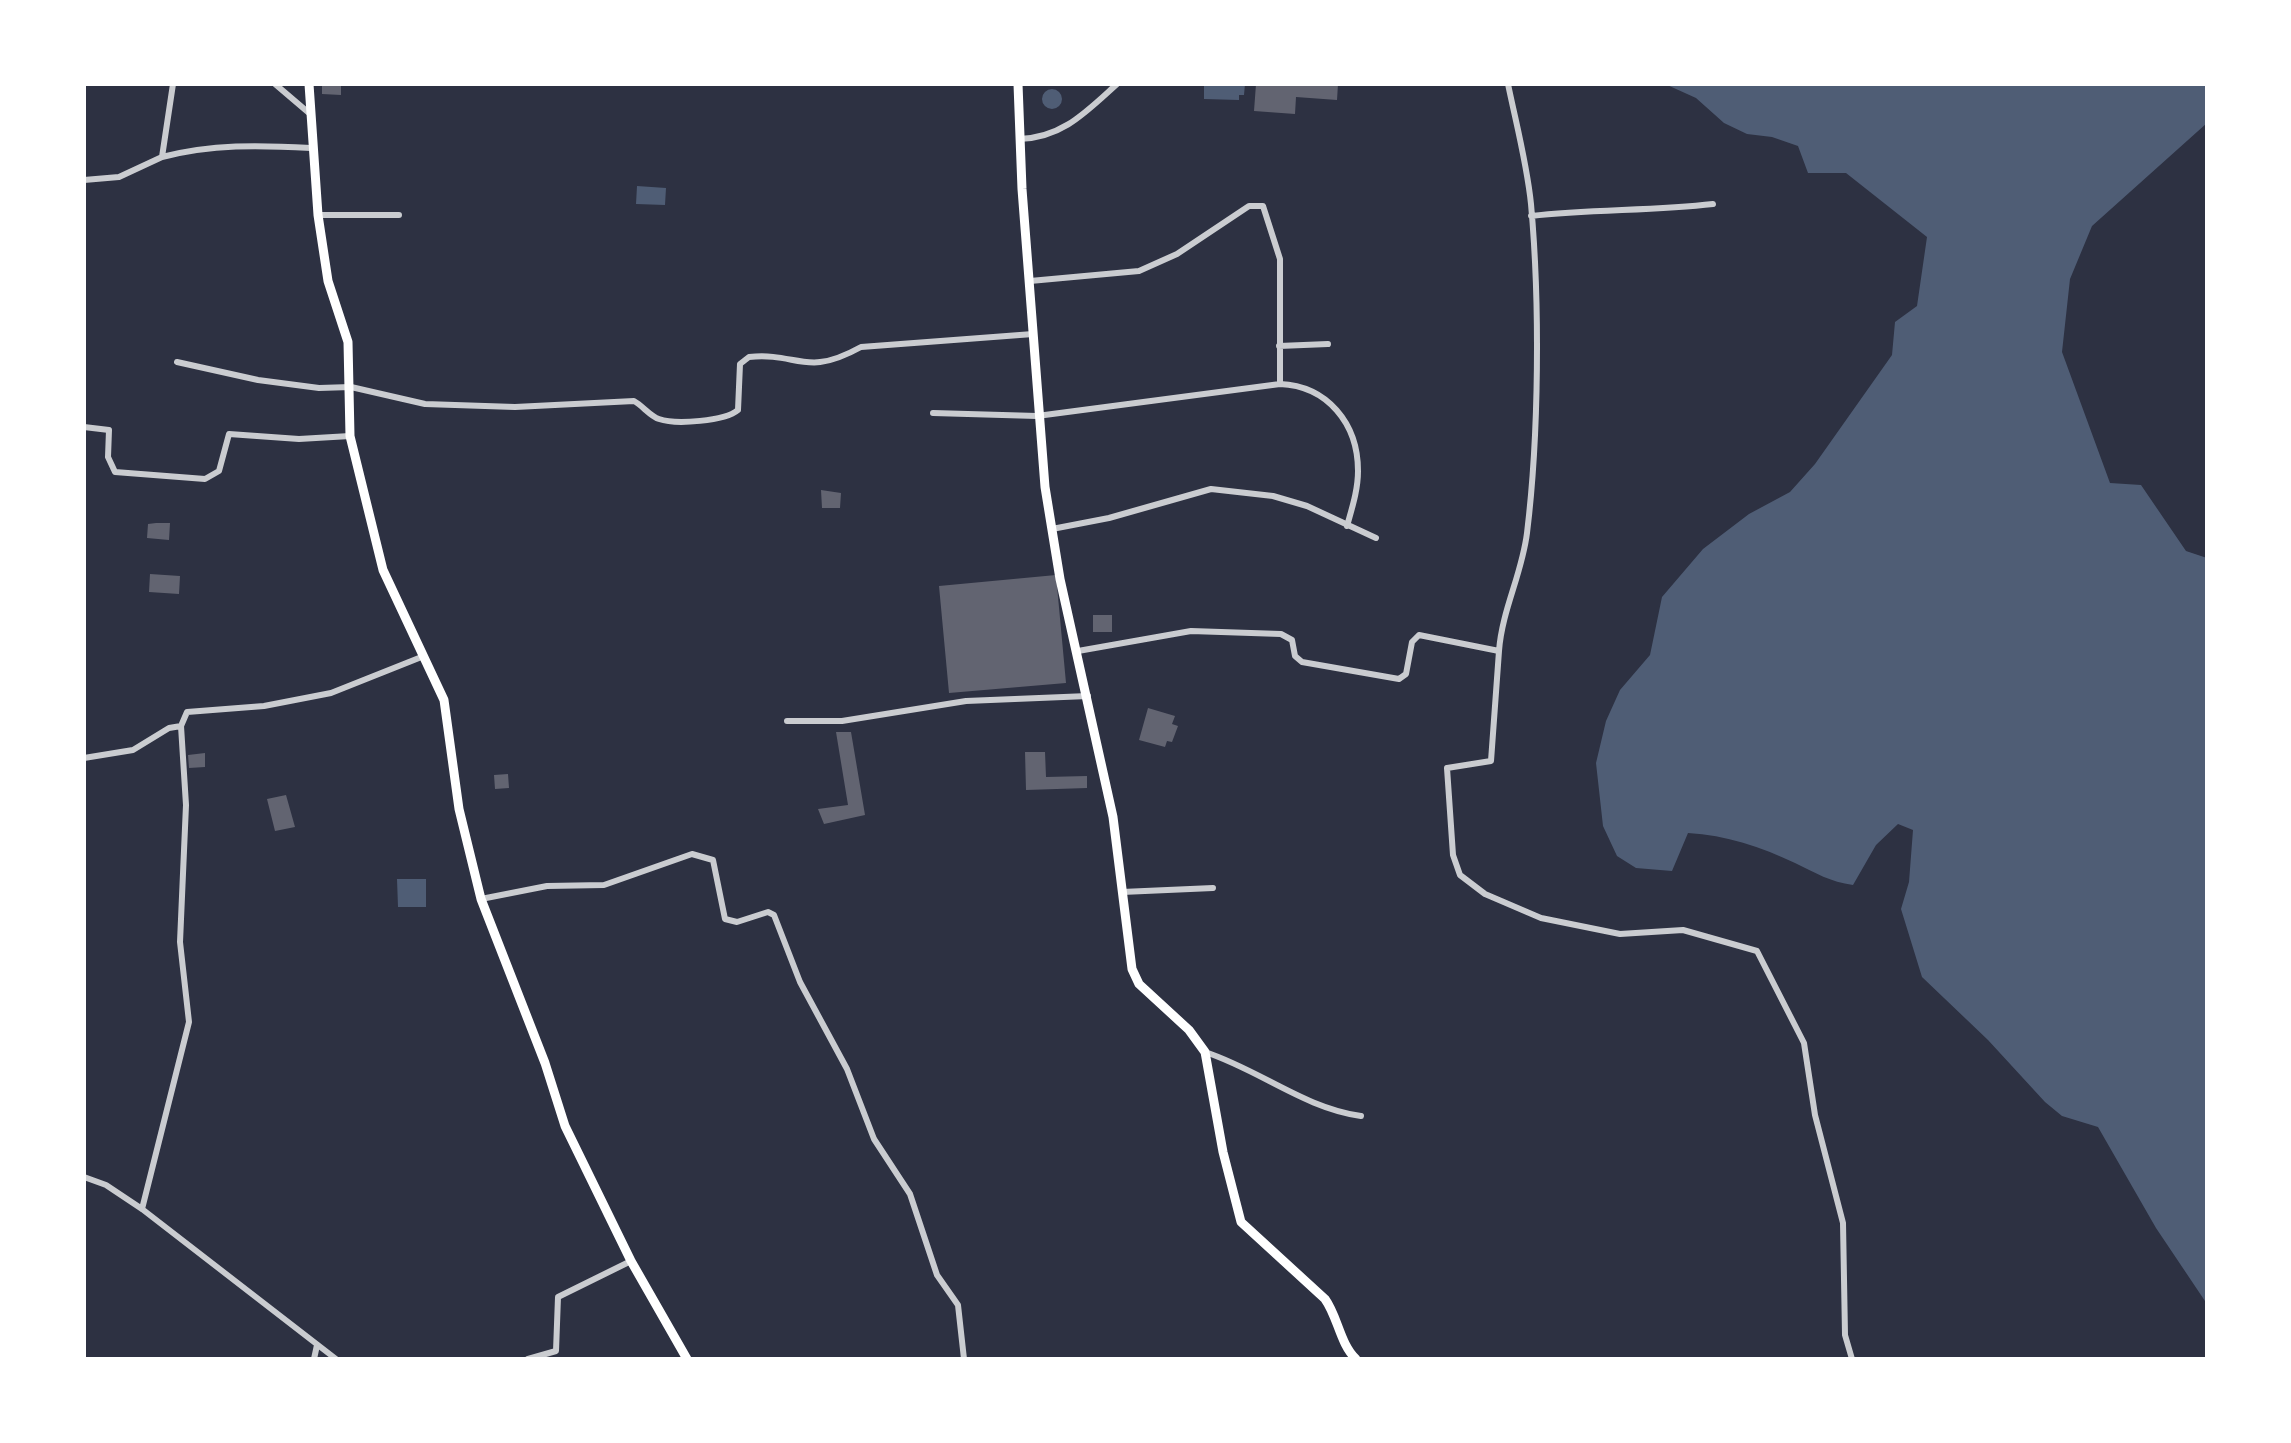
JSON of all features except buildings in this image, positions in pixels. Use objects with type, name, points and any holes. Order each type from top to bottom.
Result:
[{"type":"main road","points":[[309,84],[318,215],[328,281],[348,342],[350,436],[383,570],[444,700],[459,809],[481,899],[545,1063],[565,1126],[631,1261],[687,1359]]},
{"type":"main road","points":[[1018,84],[1037,416],[1052,529],[1113,817],[1127,946],[1139,984],[1189,1030],[1205,1052],[1223,1152],[1241,1222],[1325,1299],[1333,1310],[1351,1357]]},
{"type":"street","points":[[162,157],[173,84]]},
{"type":"street","points":[[275,84],[309,113]]},
{"type":"street","points":[[1019,139],[1053,134],[1075,122],[1117,84]]},
{"type":"street","points":[[1508,84],[1531,216],[1535,349],[1527,534],[1519,575],[1501,623],[1491,761],[1447,768],[1453,855],[1460,875],[1485,894],[1541,918],[1620,934],[1683,930],[1757,951],[1804,1043],[1815,1115],[1843,1223],[1845,1335],[1852,1359]]},
{"type":"street","points":[[84,180],[119,177],[162,157],[200,147],[254,144],[311,148]]},
{"type":"street","points":[[1030,281],[1139,271],[1177,254],[1256,203],[1263,206],[1280,259],[1280,384]]},
{"type":"street","points":[[1531,216],[1592,209],[1646,212],[1713,204]]},
{"type":"street","points":[[318,215],[399,215]]},
{"type":"street","points":[[177,362],[272,382],[319,388],[351,387],[440,404],[515,407],[634,401],[655,418],[664,421],[718,420],[738,410],[740,364],[749,357],[817,365],[838,360],[861,347],[1033,334]]},
{"type":"street","points":[[1279,346],[1328,344]]},
{"type":"street","points":[[933,413],[1037,416],[1280,384],[1299,385],[1333,403],[1349,433],[1358,469],[1347,526]]},
{"type":"street","points":[[84,427],[109,430],[108,457],[115,472],[205,479],[219,471],[229,434],[299,439],[350,436]]},
{"type":"street","points":[[1052,529],[1109,518],[1211,489],[1273,496],[1307,506],[1376,538]]},
{"type":"street","points":[[1078,651],[1191,631],[1281,634],[1292,640],[1295,656],[1302,662],[1399,679],[1406,674],[1412,642],[1419,635],[1499,651]]},
{"type":"street","points":[[142,1209],[189,1022],[180,942],[186,805],[181,726],[187,712],[264,706],[331,693],[424,656]]},
{"type":"street","points":[[787,721],[842,721],[966,701],[1088,696]]},
{"type":"street","points":[[84,758],[133,750],[169,728],[181,726]]},
{"type":"street","points":[[481,899],[547,886],[604,885],[692,854],[713,860],[725,919],[737,922],[768,912],[774,915],[817,1020],[857,1090],[874,1139],[910,1194],[937,1275],[958,1305],[964,1359]]},
{"type":"street","points":[[1122,892],[1213,888]]},
{"type":"street","points":[[1205,1052],[1252,1070],[1292,1095],[1336,1112],[1361,1116]]},
{"type":"street","points":[[84,1177],[106,1185],[142,1209],[336,1359]]},
{"type":"street","points":[[528,1359],[556,1351],[558,1297],[631,1261]]},
{"type":"street","points":[[314,1359],[317,1345]]},
{"type":"water","points":[[1204,84],[1245,84],[1244,95],[1239,95],[1239,100],[1204,99]]},
{"type":"water","points":[[1665,84],[2207,84],[2207,123],[2092,226],[2070,279],[2062,352],[2110,483],[2141,485],[2186,551],[2207,558],[2207,1304],[2156,1228],[2098,1127],[2062,1116],[2045,1102],[1988,1040],[1922,977],[1901,909],[1909,882],[1913,830],[1898,824],[1876,845],[1853,885],[1830,879],[1743,843],[1688,833],[1672,871],[1636,868],[1617,856],[1603,826],[1596,763],[1606,721],[1620,690],[1650,655],[1662,597],[1703,549],[1749,514],[1790,492],[1815,464],[1892,355],[1895,322],[1917,306],[1927,237],[1846,173],[1808,173],[1798,146],[1772,137],[1747,134],[1724,123],[1696,98]]},
{"type":"water","points":[[1052,89],[1059,92],[1062,99],[1059,106],[1052,109],[1045,106],[1042,99],[1045,92]]},
{"type":"water","points":[[637,186],[666,188],[665,205],[636,204]]},
{"type":"water","points":[[397,879],[426,879],[426,907],[398,907]]}]
